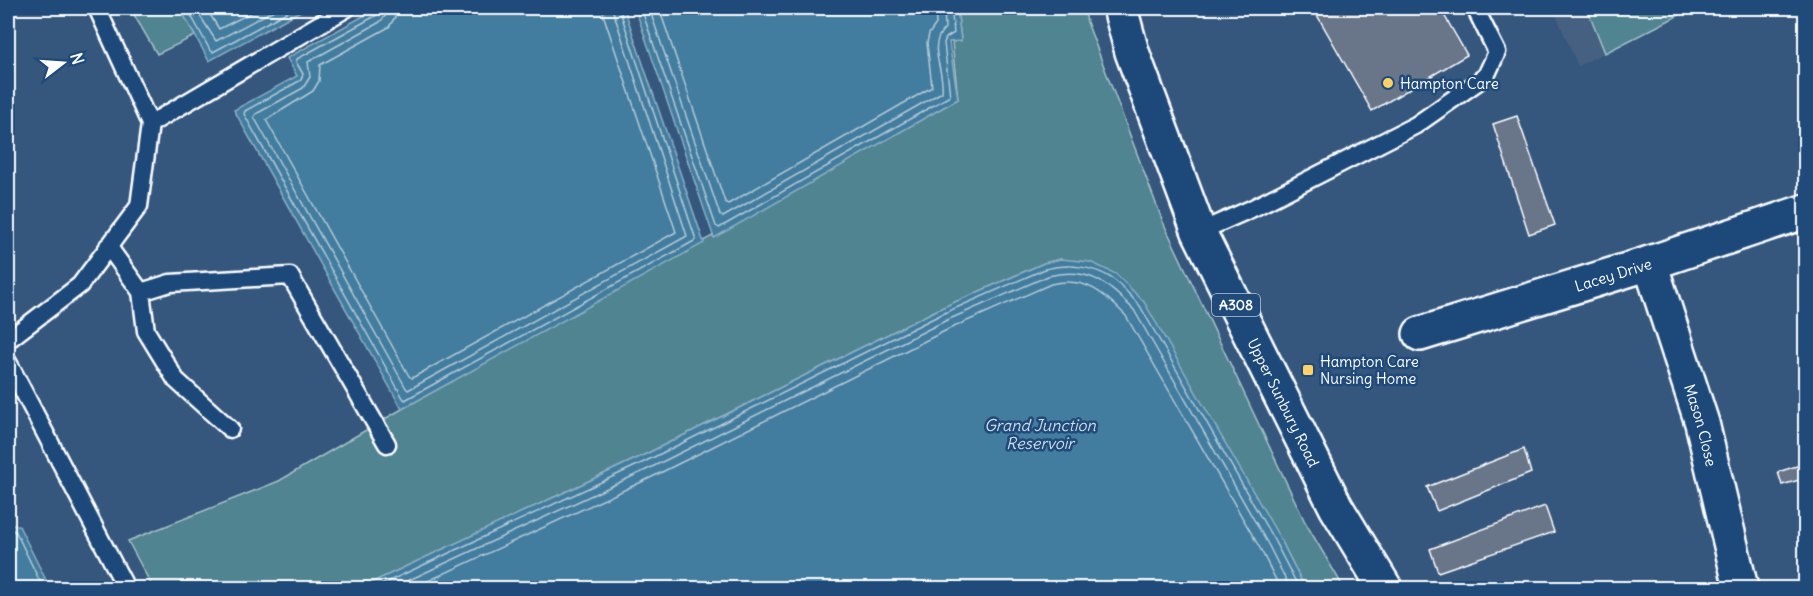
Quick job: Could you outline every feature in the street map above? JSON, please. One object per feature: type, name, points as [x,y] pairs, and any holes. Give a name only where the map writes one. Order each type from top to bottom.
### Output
[{"type":"main road","name":"Upper Sunbury Road","points":[[1120,8],[1132,52],[1199,232],[1336,507],[1385,588]]},
{"type":"main road","name":"Lacey Drive","points":[[1420,334],[1650,263],[1806,211]]},
{"type":"main road","name":"Mason Close","points":[[1650,263],[1702,423],[1741,588]]},
{"type":"lane","points":[[8,340],[80,285],[139,206],[150,124],[97,8]]},
{"type":"lane","points":[[150,124],[347,8]]},
{"type":"lane","points":[[1199,232],[1253,208],[1416,125],[1486,76],[1497,52],[1475,8]]},
{"type":"lane","points":[[108,246],[141,292],[146,331],[176,380],[230,429]]},
{"type":"lane","points":[[141,292],[170,283],[290,276],[387,444]]},
{"type":"lane","points":[[8,362],[126,588]]},
{"type":"shaded area","points":[[1553,8],[1693,8],[1578,66]]},
{"type":"green space","points":[[130,8],[180,8],[195,36],[157,54]]},
{"type":"green space","points":[[957,8],[1084,8],[1087,22],[1163,222],[1305,522],[1344,588],[1305,588],[1281,540],[1061,259],[1044,263],[939,309],[640,457],[360,588],[153,588],[128,541],[279,481],[402,409],[958,99],[952,42],[961,40]]},
{"type":"green space","points":[[1587,8],[1693,8],[1605,53]]},
{"type":"water","points":[[180,8],[306,8],[209,61]]},
{"type":"water","points":[[378,8],[624,8],[704,243],[402,409],[234,110],[297,76],[287,58]]},
{"type":"water","points":[[635,8],[957,8],[961,41],[949,42],[958,99],[714,238]]},
{"type":"water","name":"Grand Junction Reservoir","points":[[1061,259],[1090,262],[1116,274],[1144,302],[1281,540],[1305,588],[360,588],[640,457],[939,309],[1044,263]]},
{"type":"water","points":[[8,522],[19,526],[50,588],[8,588]]},
{"type":"building","name":"Hampton Care","points":[[1313,8],[1440,8],[1467,55],[1372,111]]},
{"type":"building","points":[[1517,116],[1555,225],[1529,234],[1493,124]]},
{"type":"building","points":[[1524,449],[1531,473],[1437,511],[1427,487]]},
{"type":"building","points":[[1806,463],[1806,478],[1782,485],[1778,472]]},
{"type":"building","points":[[1545,506],[1554,532],[1438,572],[1430,549]]},
{"type":"place","name":"Hampton Care","points":[[1388,83]]},
{"type":"place","name":"Hampton Care Nursing Home","points":[[1308,370]]}]
